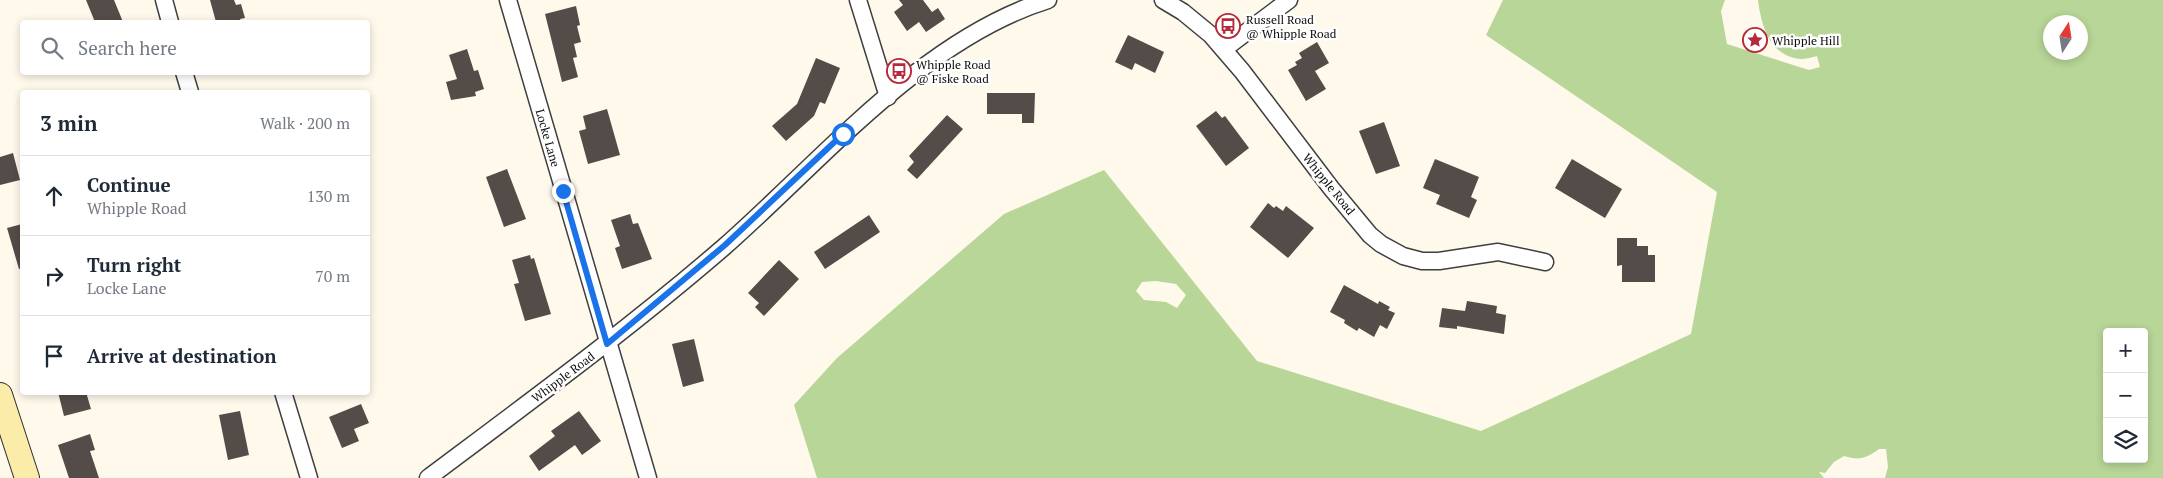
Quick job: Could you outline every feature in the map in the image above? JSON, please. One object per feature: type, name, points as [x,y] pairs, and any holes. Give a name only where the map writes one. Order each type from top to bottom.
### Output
[{"type":"main road","points":[[0,395],[27,478]]},
{"type":"street","points":[[164,0],[169,20]]},
{"type":"street","name":"Locke Lane","points":[[508,0],[607,344],[648,478]]},
{"type":"street","points":[[858,0],[888,97]]},
{"type":"street","name":"Whipple Road","points":[[428,478],[607,344],[725,245],[843,134],[934,60],[991,24],[1048,0]]},
{"type":"street","name":"Whipple Road","points":[[1163,0],[1194,20],[1224,50],[1331,188],[1370,235],[1381,244],[1403,256],[1422,261],[1439,261],[1498,252],[1545,262]]},
{"type":"street","points":[[1224,50],[1289,0]]},
{"type":"street","points":[[185,75],[189,90]]},
{"type":"street","points":[[284,395],[309,478]]},
{"type":"green space","points":[[1503,0],[1725,0],[1721,11],[1727,44],[1809,70],[1820,67],[1817,56],[1801,59],[1790,57],[1775,46],[1765,29],[1758,0],[2163,0],[2163,478],[1885,478],[1888,467],[1886,449],[1879,449],[1863,458],[1844,456],[1834,462],[1825,473],[1819,472],[1824,478],[817,478],[794,405],[837,358],[1004,214],[1104,170],[1257,361],[1481,431],[1691,334],[1717,192],[1486,35]],"holes":[[[1156,281],[1176,284],[1186,295],[1177,308],[1166,302],[1144,300],[1136,291],[1142,282]]]},
{"type":"building","points":[[86,0],[114,0],[122,20],[94,20]]},
{"type":"building","points":[[210,0],[234,0],[236,5],[241,4],[245,18],[240,20],[215,20]]},
{"type":"building","points":[[899,0],[923,0],[932,12],[938,8],[945,19],[926,32],[919,22],[907,31],[894,12],[903,5]]},
{"type":"building","points":[[576,6],[580,25],[577,26],[581,42],[574,44],[577,57],[573,58],[578,77],[562,82],[545,14]]},
{"type":"building","points":[[1128,35],[1164,52],[1155,73],[1135,63],[1132,70],[1115,62]]},
{"type":"building","points":[[1317,42],[1329,63],[1315,71],[1326,89],[1306,101],[1288,70],[1297,65],[1295,62],[1302,58],[1299,53]]},
{"type":"building","points":[[467,49],[474,71],[478,70],[484,89],[475,92],[476,96],[451,100],[446,82],[457,79],[449,55]]},
{"type":"building","points":[[816,58],[840,68],[825,104],[820,102],[814,116],[786,141],[772,126],[797,104]]},
{"type":"building","points":[[987,93],[1035,93],[1034,123],[1022,123],[1022,114],[987,114]]},
{"type":"building","points":[[607,109],[620,155],[588,164],[579,131],[586,129],[583,116]]},
{"type":"building","points":[[1216,111],[1222,118],[1225,116],[1249,148],[1226,166],[1196,126]]},
{"type":"building","points":[[947,115],[963,129],[917,179],[907,170],[914,162],[909,156]]},
{"type":"building","points":[[1384,122],[1400,166],[1376,174],[1359,131]]},
{"type":"building","points":[[13,153],[20,180],[0,185],[0,157]]},
{"type":"building","points":[[1435,159],[1479,177],[1471,197],[1477,200],[1469,218],[1436,204],[1440,195],[1423,188]]},
{"type":"building","points":[[1572,159],[1622,189],[1605,218],[1555,188]]},
{"type":"building","points":[[507,169],[526,219],[504,227],[486,177]]},
{"type":"building","points":[[1268,203],[1274,208],[1276,206],[1283,211],[1286,206],[1314,228],[1288,258],[1250,227]]},
{"type":"building","points":[[630,214],[633,224],[638,223],[652,259],[622,269],[615,248],[620,246],[611,220]]},
{"type":"building","points":[[869,215],[880,232],[825,269],[814,252]]},
{"type":"building","points":[[20,225],[20,269],[19,269],[7,228]]},
{"type":"building","points":[[1617,238],[1637,238],[1637,246],[1648,246],[1648,255],[1655,255],[1655,282],[1622,282],[1622,265],[1617,266]]},
{"type":"building","points":[[530,255],[531,259],[534,258],[551,314],[525,321],[514,284],[519,283],[512,260]]},
{"type":"building","points":[[779,260],[799,279],[764,316],[755,307],[759,303],[748,293]]},
{"type":"building","points":[[1344,285],[1378,304],[1379,301],[1390,307],[1388,310],[1395,313],[1387,329],[1380,325],[1374,337],[1359,328],[1357,331],[1344,323],[1345,320],[1330,312]]},
{"type":"building","points":[[1467,301],[1497,306],[1496,313],[1506,315],[1504,334],[1457,326],[1457,329],[1439,327],[1442,308],[1465,311]]},
{"type":"building","points":[[694,339],[704,381],[683,387],[672,344]]},
{"type":"building","points":[[59,395],[87,395],[91,409],[64,416]]},
{"type":"building","points":[[361,404],[369,423],[354,429],[359,441],[342,448],[329,417]]},
{"type":"building","points":[[240,411],[249,455],[228,460],[219,415]]},
{"type":"building","points":[[579,411],[601,441],[582,455],[575,445],[539,471],[529,456],[555,436],[551,431]]},
{"type":"building","points":[[90,434],[95,450],[90,451],[99,478],[69,478],[58,445]]},
{"type":"place","name":"Russell Road @ Whipple Road","points":[[1228,26]]},
{"type":"place","name":"Whipple Hill","points":[[1755,40]]},
{"type":"place","name":"Whipple Road @ Fiske Road","points":[[899,71]]},
{"type":"route","points":[[563,191],[607,344],[725,245],[843,134]]}]
